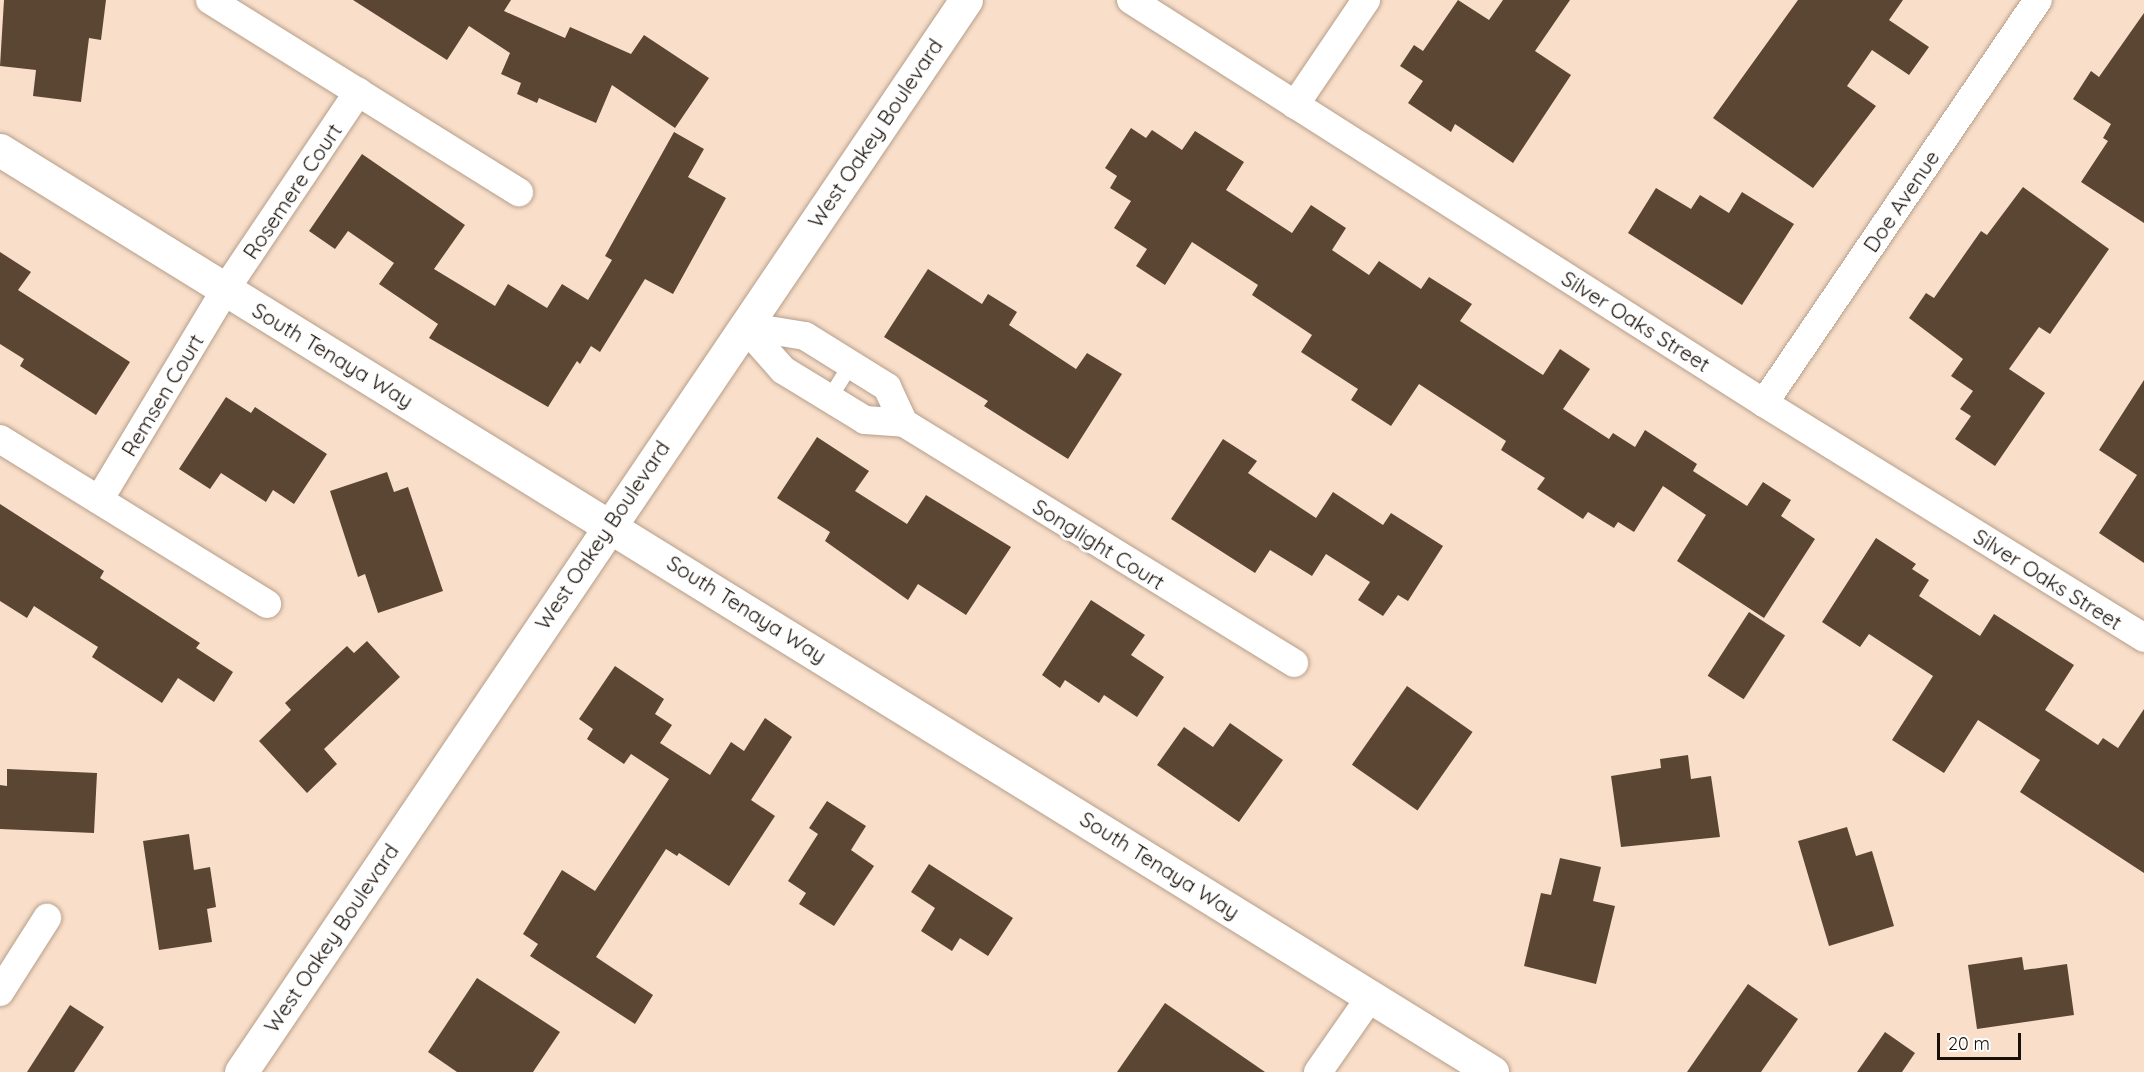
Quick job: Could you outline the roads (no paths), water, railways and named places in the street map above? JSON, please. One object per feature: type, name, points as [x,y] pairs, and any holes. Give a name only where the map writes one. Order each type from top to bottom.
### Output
[{"type":"street","points":[[210,0],[519,192]]},
{"type":"street","name":"West Oakey Boulevard","points":[[241,1072],[966,0]]},
{"type":"street","name":"Silver Oaks Street","points":[[1131,0],[1764,403],[2144,638]]},
{"type":"street","points":[[1295,105],[1366,0]]},
{"type":"street","name":"Doe Avenue","points":[[1764,403],[2038,0]]},
{"type":"street","name":"Rosemere Court","points":[[225,290],[358,92]]},
{"type":"street","name":"South Tenaya Way","points":[[0,150],[610,524],[1492,1072]]},
{"type":"street","name":"Remsen Court","points":[[99,500],[225,290]]},
{"type":"street","points":[[744,326],[805,336],[887,387],[904,423]]},
{"type":"street","name":"Songlight Court","points":[[744,326],[783,370],[828,398],[865,420],[904,423],[1294,663]]},
{"type":"street","points":[[0,439],[267,604]]},
{"type":"street","points":[[0,992],[47,918]]},
{"type":"street","points":[[1318,1072],[1371,996]]},
{"type":"lane","points":[[828,398],[850,364]]}]
